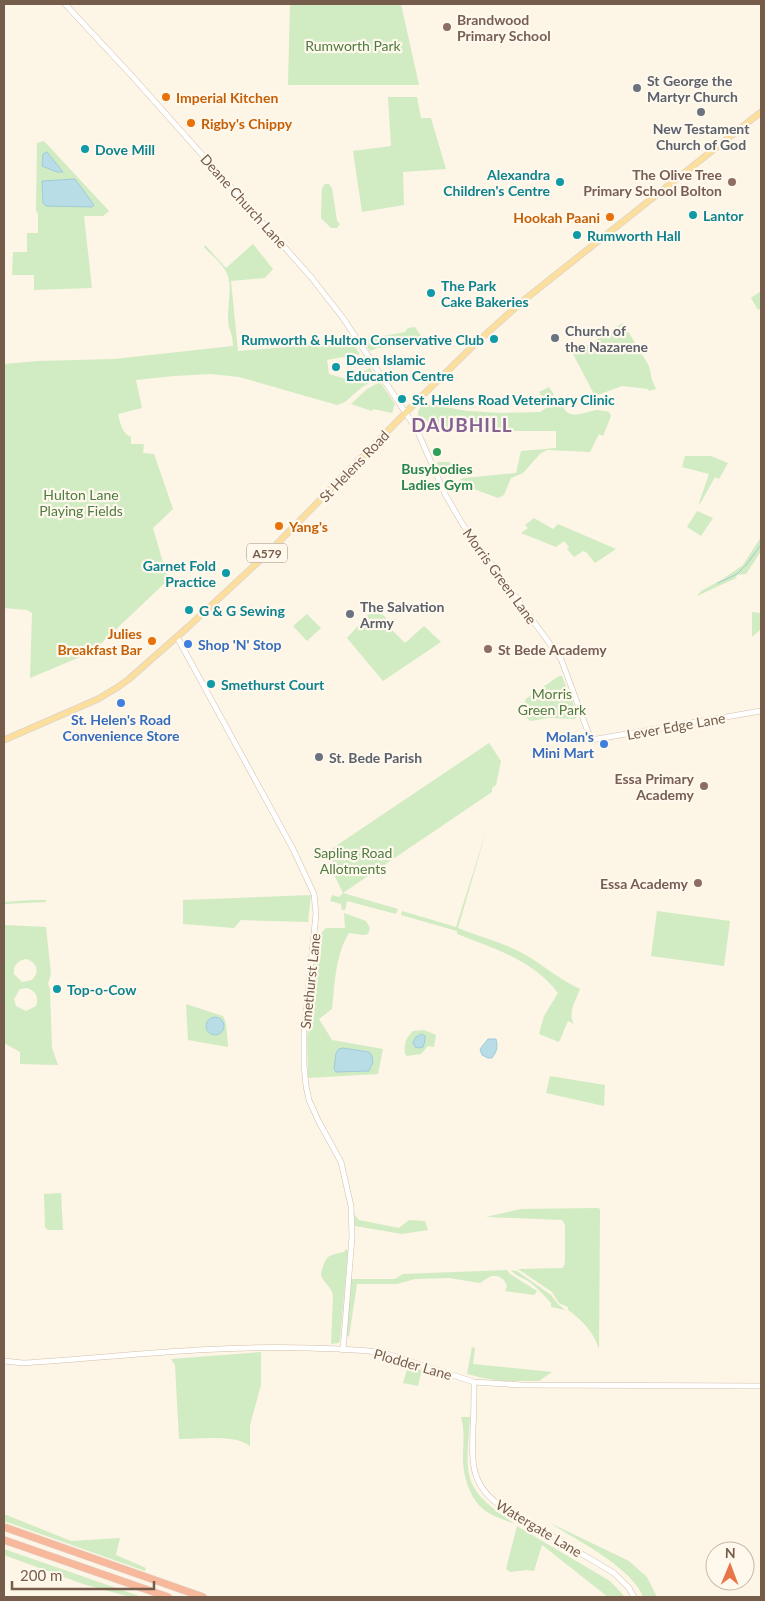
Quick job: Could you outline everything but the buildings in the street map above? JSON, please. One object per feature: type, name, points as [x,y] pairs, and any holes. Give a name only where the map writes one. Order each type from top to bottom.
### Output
[{"type":"highway","points":[[4,1527],[203,1597]]},
{"type":"highway","points":[[4,1540],[168,1597]]},
{"type":"main road","name":"St Helens Road","points":[[4,740],[114,690],[177,637],[269,552],[476,343],[524,300],[761,112]]},
{"type":"street","name":"Deane Church Lane","points":[[65,4],[132,76],[311,277],[342,318],[405,414]]},
{"type":"street","name":"Morris Green Lane","points":[[405,414],[417,430],[445,494],[463,525],[561,659],[591,740]]},
{"type":"street","name":"Smethurst Lane","points":[[177,637],[293,848],[314,894],[316,914],[304,1032],[304,1064],[309,1100],[341,1162],[351,1206],[352,1237],[343,1350]]},
{"type":"street","name":"Lever Edge Lane","points":[[591,740],[761,711]]},
{"type":"street","name":"Plodder Lane","points":[[4,1361],[23,1363],[224,1348],[265,1347],[384,1353],[474,1382],[522,1385],[761,1386]]},
{"type":"street","name":"Watergate Lane","points":[[474,1382],[471,1456],[474,1470],[482,1488],[493,1501],[614,1573],[629,1588],[634,1597]]},
{"type":"green space","name":"Rumworth Park","points":[[290,4],[401,4],[419,85],[288,85]]},
{"type":"green space","points":[[388,97],[417,97],[421,118],[431,118],[446,169],[403,172],[404,205],[362,212],[353,151],[391,146]]},
{"type":"green space","points":[[44,141],[109,211],[103,216],[84,216],[92,288],[34,290],[34,275],[12,275],[13,252],[27,252],[27,233],[38,233],[38,214],[36,211],[37,143]]},
{"type":"green space","points":[[325,184],[329,184],[332,188],[337,221],[340,224],[337,228],[331,228],[321,218],[322,188]]},
{"type":"green space","name":"Hulton Lane Playing Fields","points":[[253,244],[273,269],[265,278],[231,281],[238,351],[324,344],[323,336],[349,337],[360,354],[327,360],[329,374],[356,382],[354,377],[370,368],[377,379],[362,387],[345,402],[337,405],[239,377],[211,374],[136,380],[142,408],[118,414],[123,431],[131,437],[131,444],[144,444],[143,453],[154,454],[173,509],[153,528],[168,580],[92,652],[30,678],[32,613],[27,610],[4,608],[4,364],[114,359],[233,346],[228,320],[230,290],[228,276],[225,270],[204,247],[205,245],[226,268]]},
{"type":"green space","points":[[761,291],[761,308],[758,310],[751,298]]},
{"type":"green space","points":[[623,323],[649,366],[656,389],[649,391],[648,389],[622,386],[595,396],[573,354]]},
{"type":"green space","points":[[415,327],[425,342],[378,348],[370,351],[362,340],[405,332],[408,328]]},
{"type":"green space","points":[[380,382],[395,404],[392,413],[373,409],[372,411],[351,404],[367,389]]},
{"type":"green space","points":[[549,387],[554,395],[544,401],[539,392]]},
{"type":"green space","points":[[423,403],[467,411],[502,413],[540,412],[546,408],[563,406],[565,411],[573,414],[598,410],[609,412],[611,416],[603,436],[599,434],[590,452],[547,450],[540,454],[523,473],[511,478],[504,495],[498,498],[466,486],[460,479],[516,473],[521,451],[556,448],[556,431],[444,431],[421,428],[418,415]]},
{"type":"green space","points":[[685,456],[711,456],[728,463],[719,479],[715,477],[700,504],[709,474],[682,467]]},
{"type":"green space","points":[[438,462],[450,462],[454,473],[442,475]]},
{"type":"green space","points":[[697,511],[713,518],[701,536],[687,527]]},
{"type":"green space","points":[[534,518],[553,529],[558,524],[616,549],[595,563],[583,551],[574,557],[567,549],[569,547],[564,541],[556,547],[521,533],[528,528],[525,525]]},
{"type":"green space","points":[[761,537],[761,551],[746,574],[737,575],[736,578],[697,596],[701,591],[743,565]]},
{"type":"green space","points":[[375,607],[392,624],[389,627],[405,643],[424,626],[441,642],[383,681],[347,638]]},
{"type":"green space","points":[[752,612],[761,613],[761,629],[752,637]]},
{"type":"green space","points":[[307,614],[321,628],[307,641],[293,626]]},
{"type":"green space","name":"Morris Green Park","points":[[559,676],[562,676],[578,716],[575,719],[549,718],[530,721],[527,718],[525,700]]},
{"type":"green space","name":"Sapling Road Allotments","points":[[489,743],[501,761],[496,785],[492,788],[492,792],[343,893],[324,854]]},
{"type":"green space","points":[[488,825],[458,928],[516,950],[580,989],[571,1015],[574,1024],[568,1021],[559,1042],[539,1034],[544,1016],[558,993],[537,972],[512,956],[457,934],[457,931],[401,915],[402,911],[456,927]]},
{"type":"green space","points":[[343,893],[398,909],[396,914],[347,901],[345,910],[342,910],[341,904],[330,901],[332,895],[339,897]]},
{"type":"green space","points":[[311,895],[308,922],[241,920],[234,928],[183,924],[183,900]]},
{"type":"green space","points":[[46,900],[46,902],[4,904],[4,902]]},
{"type":"green space","points":[[657,911],[730,921],[724,966],[651,956]]},
{"type":"green space","points":[[344,913],[366,921],[370,928],[368,934],[349,933],[338,960],[332,1009],[319,1019],[332,1040],[383,1049],[378,1074],[308,1078],[307,1039],[317,937],[326,928],[345,928]]},
{"type":"green space","points":[[4,925],[46,927],[51,974],[48,984],[50,989],[52,1048],[58,1065],[20,1064],[20,1052],[4,1043]],"holes":[[[27,959],[35,965],[37,971],[32,980],[22,982],[14,974],[14,968],[19,962]],[[27,988],[35,993],[37,1000],[36,1006],[26,1011],[16,1006],[14,999],[20,989]]]},
{"type":"green space","points":[[186,1004],[223,1016],[226,1023],[228,1047],[188,1040]]},
{"type":"green space","points":[[424,1030],[436,1035],[434,1047],[428,1046],[421,1054],[407,1056],[405,1054],[405,1047],[409,1036],[413,1031]]},
{"type":"green space","points":[[550,1076],[605,1085],[604,1106],[546,1093]]},
{"type":"green space","points":[[61,1193],[63,1230],[48,1230],[45,1227],[44,1194]]},
{"type":"green space","points":[[521,1209],[600,1209],[599,1349],[591,1332],[583,1322],[568,1310],[568,1307],[559,1303],[552,1292],[518,1269],[563,1268],[565,1262],[565,1225],[562,1220],[486,1217]]},
{"type":"green space","points":[[354,1214],[359,1220],[399,1228],[409,1220],[425,1221],[428,1230],[402,1234],[355,1226]]},
{"type":"green space","points":[[346,1249],[348,1251],[340,1340],[339,1343],[331,1344],[333,1296],[322,1278],[321,1272],[328,1257],[344,1252]]},
{"type":"green space","points":[[507,1270],[510,1274],[537,1291],[534,1295],[505,1291],[507,1286],[504,1280],[498,1276],[491,1276],[480,1283],[449,1278],[415,1279],[397,1284],[357,1284],[349,1337],[346,1335],[351,1279],[395,1279],[403,1274]]},
{"type":"green space","points":[[511,1270],[517,1271],[551,1295],[565,1310],[551,1307],[551,1303],[536,1288]]},
{"type":"green space","points":[[472,1347],[475,1348],[473,1364],[552,1372],[539,1381],[502,1381],[467,1374]]},
{"type":"green space","points":[[261,1352],[261,1385],[250,1425],[250,1446],[243,1442],[226,1439],[179,1439],[175,1365],[171,1359]]},
{"type":"green space","points":[[408,1366],[422,1370],[418,1386],[403,1383]]},
{"type":"green space","points":[[461,1417],[470,1417],[468,1468],[470,1480],[484,1500],[515,1524],[498,1518],[483,1509],[474,1499],[463,1466]]},
{"type":"green space","points":[[4,1514],[71,1541],[120,1538],[116,1555],[146,1568],[145,1571],[4,1521]]},
{"type":"green space","points":[[550,1523],[629,1561],[647,1577],[657,1597],[643,1597],[637,1586],[616,1565]]},
{"type":"green space","points":[[517,1526],[610,1581],[625,1597],[608,1597],[542,1545],[534,1571],[510,1572],[506,1569]]},
{"type":"green space","points":[[4,1549],[142,1597],[130,1597],[83,1584],[4,1555]]},
{"type":"water","points":[[47,152],[63,172],[57,172],[42,166],[43,154]]},
{"type":"water","points":[[75,179],[94,205],[92,207],[46,206],[43,203],[42,181]]},
{"type":"water","points":[[211,1017],[219,1017],[224,1022],[222,1033],[211,1035],[206,1030],[206,1022]]},
{"type":"water","points":[[422,1034],[425,1036],[423,1047],[415,1047],[413,1042],[416,1037]]},
{"type":"water","points":[[488,1039],[496,1039],[497,1042],[497,1049],[492,1058],[482,1055],[480,1049]]},
{"type":"water","points":[[339,1049],[369,1052],[373,1062],[369,1071],[336,1072],[334,1069],[336,1053]]},
{"type":"waterway","points":[[718,583],[737,574],[761,545]]},
{"type":"place","name":"Brandwood Primary School","points":[[447,27]]},
{"type":"place","name":"St George the Martyr Church","points":[[637,88]]},
{"type":"place","name":"Imperial Kitchen","points":[[166,97]]},
{"type":"place","name":"New Testament Church of God","points":[[701,112]]},
{"type":"place","name":"Rigby's Chippy","points":[[191,123]]},
{"type":"place","name":"Dove Mill","points":[[85,149]]},
{"type":"place","name":"Alexandra Children's Centre","points":[[560,182]]},
{"type":"place","name":"The Olive Tree Primary School Bolton","points":[[732,182]]},
{"type":"place","name":"Lantor","points":[[693,215]]},
{"type":"place","name":"Hookah Paani","points":[[610,217]]},
{"type":"place","name":"Rumworth Hall","points":[[577,235]]},
{"type":"place","name":"The Park Cake Bakeries","points":[[431,293]]},
{"type":"place","name":"Church of the Nazarene","points":[[555,338]]},
{"type":"place","name":"Rumworth & Hulton Conservative Club","points":[[494,339]]},
{"type":"place","name":"Deen Islamic Education Centre","points":[[336,367]]},
{"type":"place","name":"St. Helens Road Veterinary Clinic","points":[[402,399]]},
{"type":"place","name":"Busybodies Ladies Gym","points":[[437,452]]},
{"type":"place","name":"Yang's","points":[[279,526]]},
{"type":"place","name":"Garnet Fold Practice","points":[[226,573]]},
{"type":"place","name":"G & G Sewing","points":[[189,610]]},
{"type":"place","name":"The Salvation Army","points":[[350,614]]},
{"type":"place","name":"Julies Breakfast Bar","points":[[152,641]]},
{"type":"place","name":"Shop 'N' Stop","points":[[188,644]]},
{"type":"place","name":"St Bede Academy","points":[[488,649]]},
{"type":"place","name":"Smethurst Court","points":[[211,684]]},
{"type":"place","name":"St. Helen's Road Convenience Store","points":[[121,703]]},
{"type":"place","name":"Molan's Mini Mart","points":[[604,744]]},
{"type":"place","name":"St. Bede Parish","points":[[319,757]]},
{"type":"place","name":"Essa Primary Academy","points":[[704,786]]},
{"type":"place","name":"Essa Academy","points":[[698,883]]},
{"type":"place","name":"Top-o-Cow","points":[[57,989]]},
{"type":"district","name":"DAUBHILL","points":[[462,424]]}]
